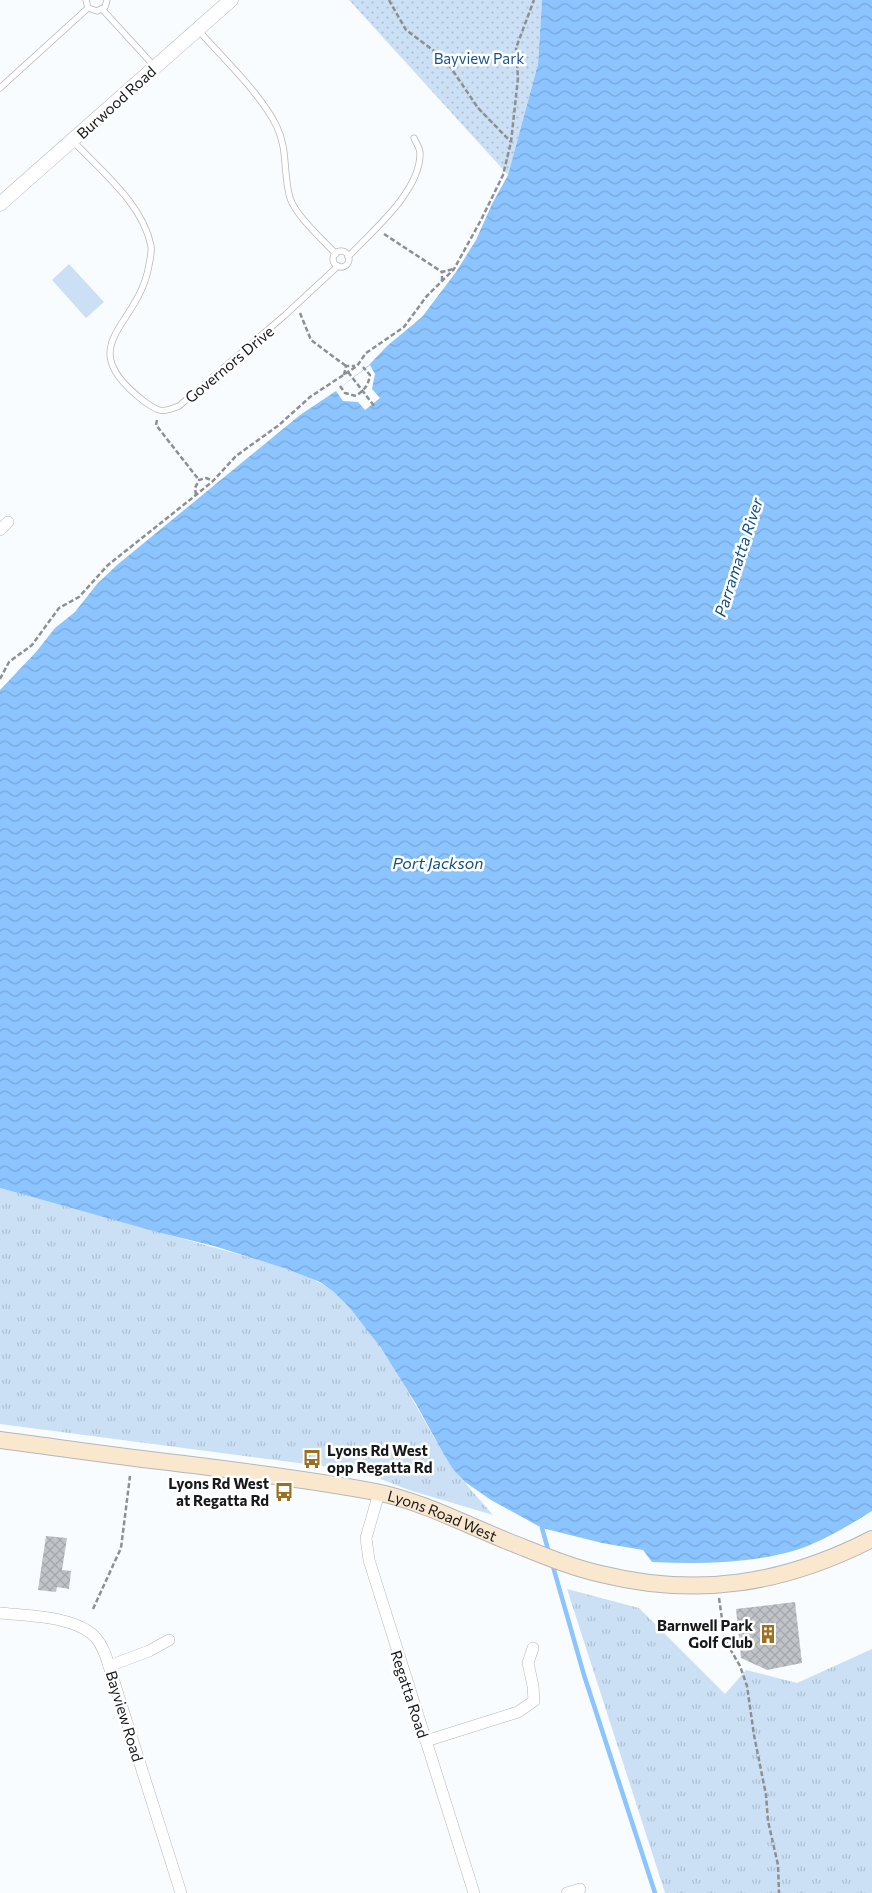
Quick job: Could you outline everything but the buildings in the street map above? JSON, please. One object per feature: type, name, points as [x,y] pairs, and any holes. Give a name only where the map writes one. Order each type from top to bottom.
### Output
[{"type":"main road","name":"Lyons Road West","points":[[0,1440],[232,1470],[379,1493],[417,1504],[533,1551],[599,1574],[673,1586],[717,1586],[790,1573],[838,1555],[872,1539]]},
{"type":"street","name":"Burwood Road","points":[[0,204],[231,0]]},
{"type":"street","name":"Regatta Road","points":[[379,1493],[366,1538],[369,1560],[474,1893]]},
{"type":"street","name":"Bayview Road","points":[[0,1613],[59,1620],[84,1628],[97,1639],[110,1666],[181,1893]]},
{"type":"street","points":[[110,1666],[149,1652],[169,1640]]},
{"type":"street","points":[[426,1742],[518,1712],[534,1701],[528,1663],[532,1648]]},
{"type":"street","points":[[567,1893],[580,1889]]},
{"type":"lane","points":[[86,0],[88,8]]},
{"type":"lane","points":[[88,8],[97,11],[102,9],[107,0]]},
{"type":"lane","points":[[0,88],[88,8]]},
{"type":"lane","points":[[102,9],[156,67]]},
{"type":"lane","points":[[198,30],[258,98],[273,118],[285,153],[290,199],[299,213],[336,254]]},
{"type":"lane","points":[[336,254],[334,261],[338,266],[343,267],[347,264],[348,256],[403,198],[416,175],[420,152],[414,138]]},
{"type":"lane","points":[[72,140],[126,197],[142,218],[151,248],[147,278],[136,302],[109,348],[110,361],[115,372],[133,392],[160,411]]},
{"type":"lane","points":[[336,254],[343,252],[348,256]]},
{"type":"lane","name":"Governors Drive","points":[[160,411],[166,411],[179,406],[205,385],[338,266]]},
{"type":"path","points":[[389,0],[406,30],[445,59],[478,108],[511,142]]},
{"type":"path","points":[[0,679],[9,662],[32,644],[59,608],[79,597],[108,565],[213,481],[236,456],[279,426],[310,397],[357,366],[366,353],[404,327],[426,297],[454,269],[503,175],[511,142],[518,78],[516,48],[534,0]]},
{"type":"path","points":[[375,228],[442,272],[454,269]]},
{"type":"path","points":[[442,272],[442,282]]},
{"type":"path","points":[[295,306],[311,340],[346,366],[357,366]]},
{"type":"path","points":[[344,375],[346,366]]},
{"type":"path","points":[[340,386],[345,393],[356,396],[368,386],[370,376],[364,367]]},
{"type":"path","points":[[348,372],[375,407]]},
{"type":"path","points":[[160,411],[156,425],[199,480]]},
{"type":"path","points":[[196,495],[195,488],[199,480],[206,478],[213,481]]},
{"type":"path","points":[[93,1610],[121,1548],[130,1476]]},
{"type":"path","points":[[717,1586],[725,1640],[740,1666],[747,1686],[754,1736],[766,1795],[768,1821],[778,1865],[779,1893]]},
{"type":"green space","name":"Bayview Park","points":[[349,0],[542,0],[538,64],[508,175]]},
{"type":"green space","points":[[69,264],[104,302],[86,318],[52,280]]},
{"type":"green space","points":[[0,1188],[273,1264],[304,1275],[324,1285],[349,1306],[375,1339],[396,1371],[448,1461],[493,1515],[409,1490],[360,1471],[0,1424]]},
{"type":"green space","name":"Barnwell Park Golf Club","points":[[567,1589],[639,1608],[725,1694],[746,1670],[797,1683],[872,1649],[872,1893],[665,1893]]},
{"type":"water","name":"Port Jackson","points":[[542,0],[872,0],[872,1511],[824,1539],[793,1551],[741,1561],[705,1563],[652,1562],[643,1550],[602,1543],[542,1528],[491,1500],[465,1482],[453,1469],[381,1348],[350,1308],[334,1292],[320,1282],[287,1269],[214,1246],[0,1188],[0,690],[36,652],[55,628],[75,612],[97,584],[117,565],[300,415],[336,391],[369,365],[387,346],[422,317],[456,272],[476,240],[492,204],[508,175],[538,64]]},
{"type":"pier","points":[[370,365],[375,374],[372,389],[380,398],[365,410],[358,402],[343,401],[336,391]]},
{"type":"waterway","points":[[542,1528],[549,1553]]},
{"type":"waterway","points":[[552,1563],[584,1675],[655,1893]]},
{"type":"place","name":"Lyons Rd West opp Regatta Rd","points":[[312,1459]]},
{"type":"place","name":"Lyons Rd West at Regatta Rd","points":[[284,1492]]},
{"type":"place","name":"Barnwell Park Golf Club","points":[[768,1634]]},
{"type":"water label","name":"Parramatta River","points":[[738,557]]}]
